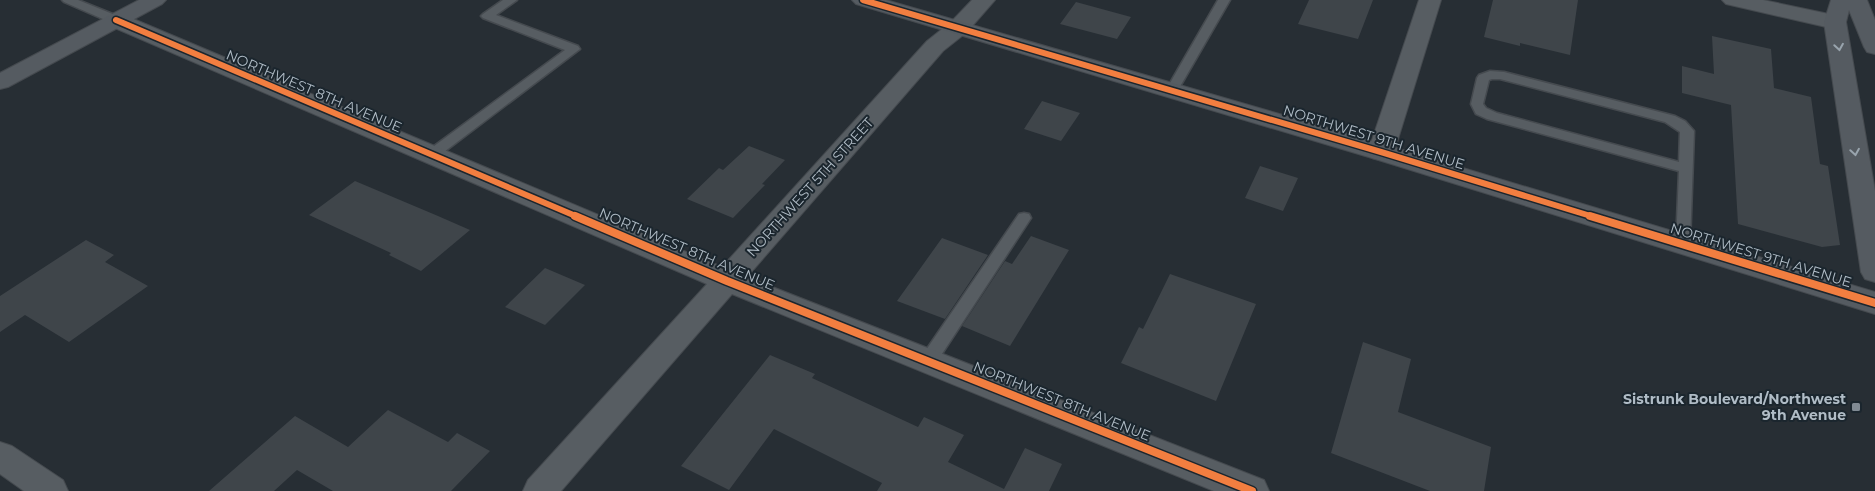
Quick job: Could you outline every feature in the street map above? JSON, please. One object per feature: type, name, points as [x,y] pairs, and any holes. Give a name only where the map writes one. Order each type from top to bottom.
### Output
[{"type":"main road","points":[[0,82],[155,0]]},
{"type":"main road","name":"NORTHWEST 9TH AVENUE","points":[[864,0],[1381,152],[1875,303]]},
{"type":"main road","points":[[1842,0],[1835,22],[1875,272]]},
{"type":"main road","points":[[1856,0],[1875,47]]},
{"type":"street","name":"NORTHWEST 5TH STREET","points":[[540,491],[935,46],[959,27],[984,0]]},
{"type":"street","points":[[1381,152],[1430,0]]},
{"type":"street","points":[[1733,0],[1835,22]]},
{"type":"street","name":"NORTHWEST 8TH AVENUE","points":[[116,20],[727,280],[1252,491]]},
{"type":"street","points":[[0,456],[51,491]]},
{"type":"lane","points":[[68,0],[116,20]]},
{"type":"lane","points":[[431,155],[574,49],[487,16],[511,0]]},
{"type":"lane","points":[[1172,90],[1224,0]]},
{"type":"lane","points":[[1683,244],[1686,168],[1687,132],[1680,124],[1670,119],[1500,75],[1490,75],[1483,78],[1477,104],[1481,111],[1492,116],[1686,168]]},
{"type":"lane","points":[[928,361],[1024,218]]},
{"type":"building","points":[[1309,0],[1373,0],[1358,39],[1298,24]]},
{"type":"building","points":[[1493,0],[1578,0],[1570,55],[1520,43],[1520,46],[1484,37]]},
{"type":"building","points":[[1076,2],[1131,17],[1117,39],[1060,24]]},
{"type":"building","points":[[1712,36],[1771,49],[1774,88],[1811,97],[1820,164],[1828,166],[1840,245],[1822,247],[1738,224],[1731,105],[1682,93],[1682,66],[1714,74]]},
{"type":"building","points":[[1042,101],[1080,113],[1061,141],[1024,129]]},
{"type":"building","points":[[749,146],[785,160],[762,184],[765,185],[733,218],[687,199],[719,168],[723,170]]},
{"type":"building","points":[[1260,166],[1298,178],[1283,211],[1245,198]]},
{"type":"building","points":[[355,181],[470,230],[421,271],[389,255],[391,253],[309,215]]},
{"type":"building","points":[[1031,236],[1069,250],[1010,346],[962,326],[1005,261],[1012,264]]},
{"type":"building","points":[[942,238],[988,255],[945,319],[897,301]]},
{"type":"building","points":[[86,240],[114,255],[105,262],[148,286],[69,342],[25,315],[0,332],[0,296]]},
{"type":"building","points":[[545,268],[585,285],[545,325],[505,307]]},
{"type":"building","points":[[1170,274],[1256,304],[1216,401],[1121,363],[1139,327],[1143,329]]},
{"type":"building","points":[[1363,342],[1411,359],[1398,412],[1491,447],[1484,491],[1430,491],[1331,453]]},
{"type":"building","points":[[770,355],[815,374],[812,378],[918,427],[924,417],[964,435],[948,462],[1004,489],[1025,448],[1062,464],[1049,491],[877,491],[882,483],[774,429],[729,490],[681,466]]},
{"type":"building","points":[[388,410],[448,442],[457,433],[490,451],[451,491],[333,491],[297,470],[274,491],[209,491],[295,416],[348,447]]},
{"type":"cycle path","points":[[863,0],[1381,152],[1875,303]]},
{"type":"cycle path","points":[[116,20],[727,281],[1252,491]]},
{"type":"place","name":"Sistrunk Boulevard/Northwest 9th Avenue","points":[[1856,407]]}]
